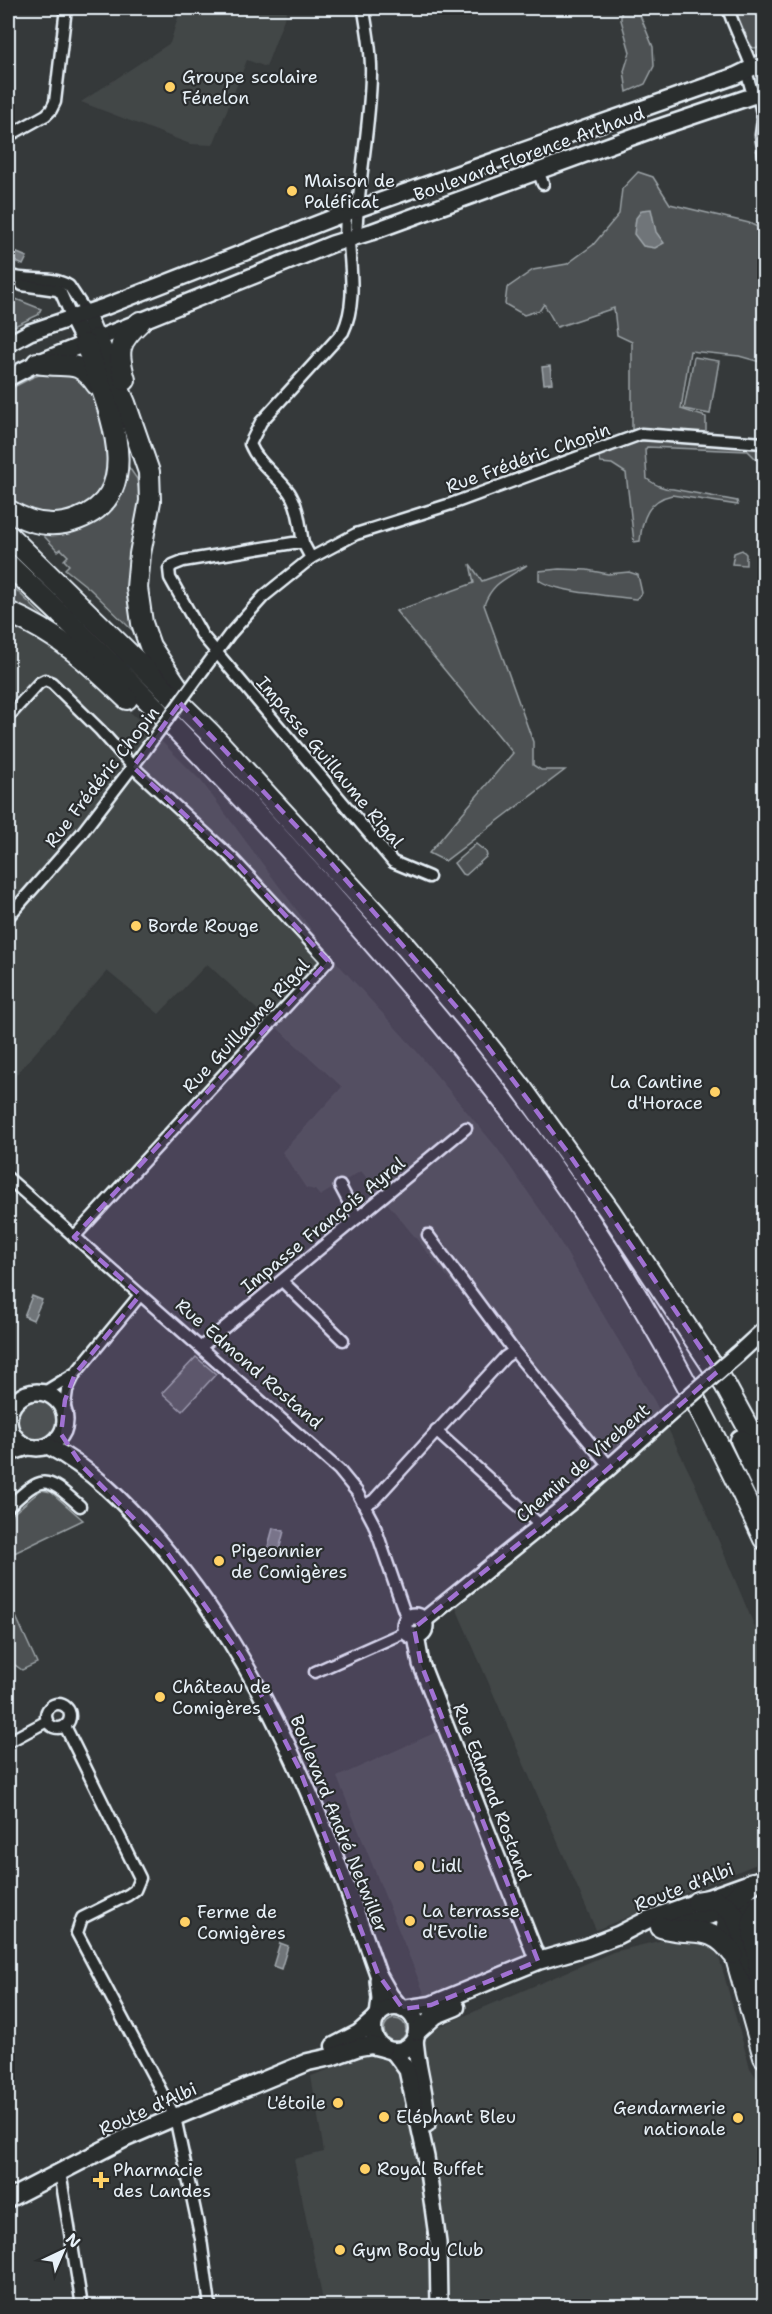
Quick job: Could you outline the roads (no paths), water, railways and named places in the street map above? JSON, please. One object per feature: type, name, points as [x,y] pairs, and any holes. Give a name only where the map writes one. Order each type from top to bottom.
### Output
[{"type":"highway","points":[[125,404],[127,387],[119,352],[125,337],[140,322]]},
{"type":"highway","points":[[8,510],[38,524],[63,524],[86,516],[105,499],[115,479],[119,460],[115,431],[102,392],[91,341]]},
{"type":"highway","points":[[91,341],[125,404],[146,462],[150,481],[150,501],[140,554],[137,588],[142,623],[150,646],[211,734]]},
{"type":"highway","points":[[37,363],[52,366],[68,364],[81,367],[91,375],[102,392]]},
{"type":"highway","points":[[8,535],[211,734],[384,922],[466,1018],[520,1086],[625,1234],[725,1385],[765,1457]]},
{"type":"highway","points":[[8,564],[148,701],[259,815],[453,1035],[549,1161],[641,1301],[699,1404],[765,1539]]},
{"type":"highway","points":[[8,612],[51,633],[77,652],[300,860]]},
{"type":"highway","points":[[625,1234],[670,1307],[716,1389],[765,1489]]},
{"type":"highway","points":[[758,1881],[735,1897],[729,1910],[727,1926],[765,2057]]},
{"type":"highway","points":[[697,1902],[713,1900],[729,1910],[739,1923],[749,1959],[758,1974],[765,1996]]},
{"type":"highway","points":[[758,1974],[758,1956],[752,1927],[759,1908],[765,1902]]},
{"type":"highway","points":[[661,1928],[706,1932],[726,1944],[735,1957]]},
{"type":"main road","name":"Route d'Albi","points":[[402,2008],[431,2005],[538,1961],[587,1947],[647,1920],[735,1887],[758,1881]]},
{"type":"main road","name":"Route d'Albi","points":[[618,1935],[661,1928],[765,1902]]},
{"type":"main road","name":"Route d'Albi","points":[[416,2035],[436,2015],[560,1963],[587,1947]]},
{"type":"main road","points":[[387,2008],[402,2008],[413,2017],[416,2035],[405,2049],[388,2049],[378,2042],[373,2031],[376,2018],[387,2008]]},
{"type":"main road","name":"Route d'Albi","points":[[8,2199],[126,2138],[308,2062],[355,2036],[376,2018]]},
{"type":"main road","name":"Route d'Albi","points":[[308,2062],[364,2046],[388,2049]]},
{"type":"street","points":[[8,136],[51,110],[55,102],[66,8]]},
{"type":"street","points":[[728,8],[732,23],[755,66],[763,119],[761,135],[765,154]]},
{"type":"street","points":[[310,558],[303,543],[298,513],[291,494],[254,452],[250,444],[261,422],[343,332],[348,320],[351,297],[352,211],[369,121],[371,71],[364,10]]},
{"type":"street","name":"Boulevard Florence Arthaud","points":[[8,344],[30,332],[107,306],[352,211],[755,66]]},
{"type":"street","name":"Boulevard Florence Arthaud","points":[[8,378],[37,363],[350,238],[486,192],[500,184],[541,177],[760,93]]},
{"type":"street","points":[[8,275],[24,279],[54,279],[64,284],[71,290],[91,341]]},
{"type":"street","points":[[8,282],[57,290],[79,314]]},
{"type":"street","name":"Rue Frédéric Chopin","points":[[8,917],[81,834],[133,767],[216,652],[264,596],[310,558],[356,534],[451,504],[641,434],[765,443]]},
{"type":"street","points":[[216,652],[202,635],[170,578],[169,569],[173,564],[183,561],[303,543]]},
{"type":"street","name":"Impasse Guillaume Rigal","points":[[216,652],[393,862],[407,870],[429,877]]},
{"type":"street","points":[[8,717],[39,683],[45,680],[52,683],[100,730],[133,767]]},
{"type":"street","name":"Rue Guillaume Rigal","points":[[74,1237],[328,961],[232,858],[133,767]]},
{"type":"street","name":"Impasse François Ayral","points":[[201,1347],[466,1128]]},
{"type":"street","name":"Rue Edmond Rostand","points":[[8,1178],[339,1470],[365,1505],[374,1524],[404,1611],[414,1627],[421,1664],[538,1961]]},
{"type":"street","points":[[340,1186],[357,1218]]},
{"type":"street","points":[[428,1235],[514,1351],[610,1467]]},
{"type":"street","points":[[282,1281],[343,1340]]},
{"type":"street","points":[[8,1456],[41,1447],[61,1434],[65,1422],[67,1390],[75,1374],[140,1295]]},
{"type":"street","name":"Chemin de Virebent","points":[[414,1627],[541,1526],[765,1330]]},
{"type":"street","points":[[365,1505],[374,1500],[436,1431],[514,1351]]},
{"type":"street","points":[[41,1447],[18,1441],[9,1425],[14,1396],[43,1393],[75,1374]]},
{"type":"street","points":[[43,1393],[56,1400],[64,1412]]},
{"type":"street","points":[[436,1431],[541,1526]]},
{"type":"street","name":"Boulevard André Netwiller","points":[[61,1434],[82,1467]]},
{"type":"street","name":"Boulevard André Netwiller","points":[[41,1447],[82,1467],[116,1496],[166,1551],[212,1611],[250,1671],[299,1768],[378,1974],[390,1995],[402,2008]]},
{"type":"street","points":[[8,1507],[31,1485],[48,1482],[57,1486],[80,1506]]},
{"type":"street","points":[[315,1672],[414,1627]]},
{"type":"street","points":[[56,1705],[63,1706],[70,1714],[65,1726],[55,1728],[47,1721],[46,1714],[49,1708],[56,1705]]},
{"type":"street","points":[[8,1742],[47,1721]]},
{"type":"street","points":[[65,1726],[140,1878],[135,1890],[128,1895],[82,1918],[77,1933],[175,2117],[201,2239],[210,2307]]},
{"type":"street","name":"Boulevard André Netwiller","points":[[376,2018],[380,1999],[378,1974]]},
{"type":"street","points":[[416,2035],[417,2058],[427,2120],[426,2157]]},
{"type":"street","points":[[388,2049],[405,2065],[409,2075],[426,2157],[438,2242],[439,2307]]},
{"type":"street","points":[[60,2172],[82,2307]]},
{"type":"place","name":"Groupe scolaire Fénelon","points":[[170,87]]},
{"type":"place","name":"Maison de Paléficat","points":[[292,191]]},
{"type":"place","name":"Borde Rouge","points":[[136,926]]},
{"type":"place","name":"La Cantine d'Horace","points":[[715,1092]]},
{"type":"place","name":"Pigeonnier de Comigères","points":[[219,1561]]},
{"type":"place","name":"Château de Comigères","points":[[160,1697]]},
{"type":"place","name":"Lidl","points":[[419,1866]]},
{"type":"place","name":"La terrasse d'Evolie","points":[[410,1921]]},
{"type":"place","name":"Ferme de Comigères","points":[[185,1922]]},
{"type":"place","name":"L'étoile","points":[[338,2103]]},
{"type":"place","name":"Eléphant Bleu","points":[[384,2117]]},
{"type":"place","name":"Gendarmerie nationale","points":[[738,2118]]},
{"type":"place","name":"Royal Buffet","points":[[365,2169]]},
{"type":"place","name":"Pharmacie des Landes","points":[[101,2180]]},
{"type":"place","name":"Gym Body Club","points":[[340,2250]]}]
